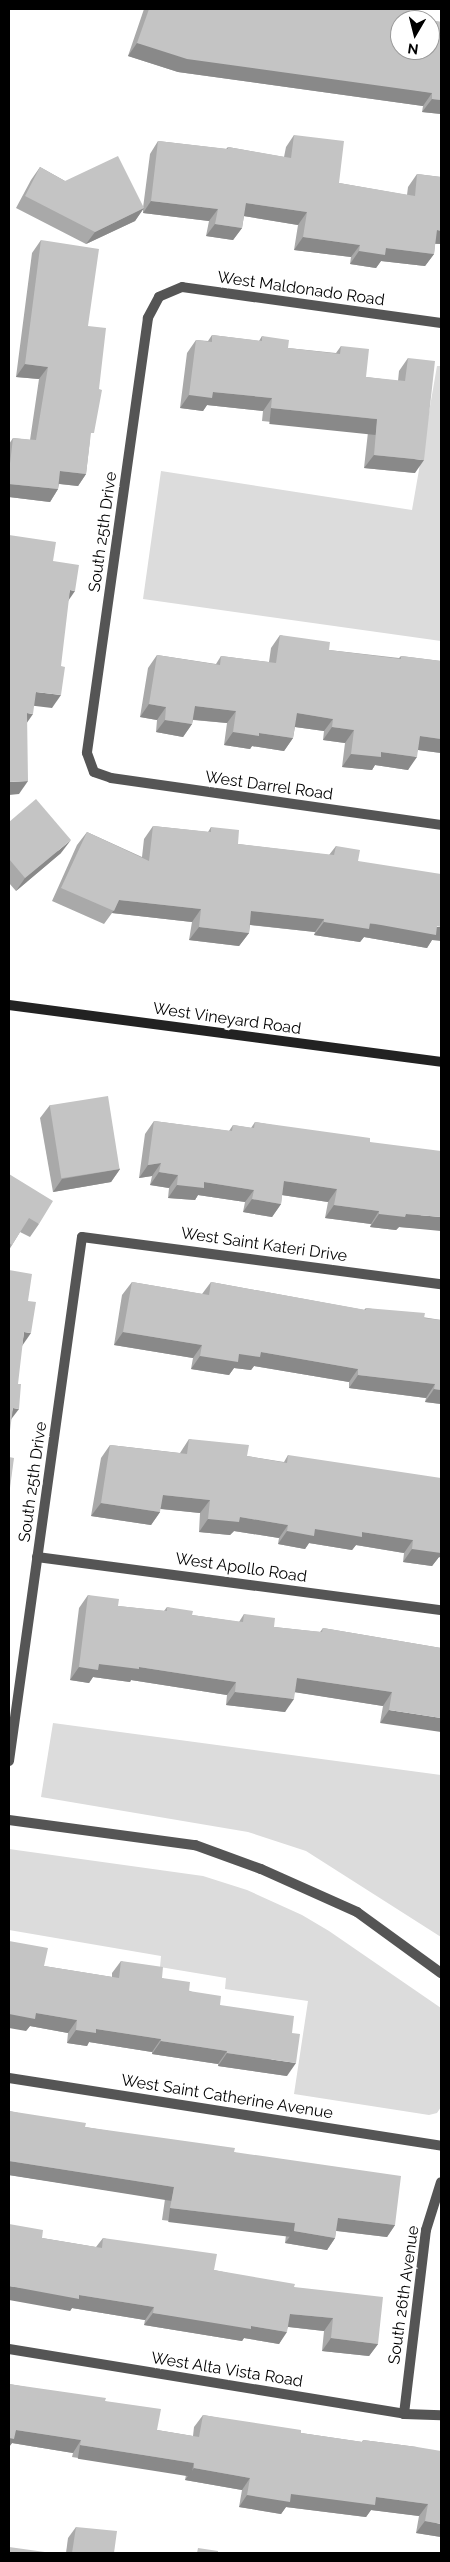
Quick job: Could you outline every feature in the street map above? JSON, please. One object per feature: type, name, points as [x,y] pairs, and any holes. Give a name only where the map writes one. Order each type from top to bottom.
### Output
[{"type":"street","name":"West Maldonado Road","points":[[158,297],[182,287],[441,323]]},
{"type":"street","name":"South 25th Drive","points":[[94,772],[87,753],[148,318],[158,297]]},
{"type":"street","name":"West Darrel Road","points":[[94,772],[111,778],[441,825]]},
{"type":"street","name":"West Vineyard Road","points":[[9,1005],[441,1062]]},
{"type":"street","name":"South 25th Drive","points":[[9,1762],[82,1236]]},
{"type":"street","name":"West Saint Kateri Drive","points":[[82,1236],[441,1284]]},
{"type":"street","name":"West Apollo Road","points":[[37,1556],[441,1610]]},
{"type":"street","points":[[9,1820],[195,1845],[261,1869],[357,1912],[441,1973]]},
{"type":"street","name":"West Saint Catherine Avenue","points":[[9,2078],[441,2146]]},
{"type":"street","name":"South 26th Avenue","points":[[404,2414],[426,2230],[441,2182]]},
{"type":"street","name":"West Alta Vista Road","points":[[9,2349],[404,2414],[441,2415]]},
{"type":"shaded area","points":[[437,366],[441,366],[441,641],[143,599],[161,471],[412,510]]},
{"type":"shaded area","points":[[53,1723],[441,1775],[441,1937],[306,1851],[248,1832],[41,1797]]},
{"type":"shaded area","points":[[9,1849],[203,1876],[247,1890],[302,1915],[329,1931],[441,2008],[441,2107],[437,2113],[429,2115],[294,2094],[308,2001],[225,1989],[226,1978],[160,1967],[161,1956],[9,1930]]},
{"type":"building","points":[[149,9],[410,10],[390,10],[390,60],[440,60],[441,22],[441,100],[432,99],[432,93],[187,59],[137,43]]},
{"type":"building","points":[[294,135],[344,141],[339,183],[415,196],[417,174],[441,177],[441,231],[437,230],[434,254],[386,248],[385,255],[359,251],[360,245],[303,237],[307,212],[246,203],[242,228],[215,224],[218,209],[151,201],[158,141],[228,149],[228,147],[291,158]]},
{"type":"building","points":[[118,156],[144,208],[95,232],[25,196],[40,167],[65,181]]},
{"type":"building","points":[[41,240],[99,249],[88,326],[106,328],[99,389],[102,390],[94,433],[91,433],[86,474],[60,471],[58,489],[9,484],[13,438],[36,440],[48,367],[25,364]]},
{"type":"building","points":[[212,335],[262,341],[262,336],[289,340],[288,348],[340,354],[341,346],[369,349],[366,377],[405,381],[408,358],[435,361],[424,460],[374,455],[377,419],[271,408],[272,398],[213,392],[212,398],[189,395],[196,340],[212,342]]},
{"type":"building","points":[[9,535],[56,542],[53,561],[79,565],[75,591],[70,590],[61,666],[65,667],[61,695],[36,692],[33,714],[27,713],[28,781],[9,782]]},
{"type":"building","points":[[280,635],[330,642],[329,650],[401,659],[401,656],[441,661],[441,739],[420,736],[417,757],[381,752],[381,757],[351,754],[354,730],[332,727],[333,719],[297,713],[293,738],[259,733],[259,736],[233,732],[236,711],[195,706],[192,724],[165,720],[166,707],[149,704],[157,655],[220,665],[221,656],[276,663]]},
{"type":"building","points":[[36,799],[71,840],[25,878],[9,859],[9,822]]},
{"type":"building","points":[[153,826],[211,832],[211,827],[239,830],[238,844],[334,855],[336,846],[360,850],[358,861],[441,874],[441,927],[437,926],[436,935],[370,923],[369,929],[324,922],[324,919],[251,911],[249,933],[199,927],[201,909],[119,900],[114,911],[61,888],[87,832],[149,861]]},
{"type":"building","points":[[108,1096],[120,1169],[61,1178],[50,1105]]},
{"type":"building","points":[[154,1121],[232,1131],[233,1125],[254,1128],[255,1122],[370,1138],[370,1142],[441,1151],[441,1217],[406,1214],[405,1217],[379,1214],[379,1211],[334,1205],[337,1189],[284,1181],[281,1204],[252,1199],[254,1190],[204,1182],[204,1188],[177,1185],[178,1175],[159,1172],[161,1163],[148,1165]]},
{"type":"building","points":[[9,1174],[53,1201],[39,1224],[29,1218],[12,1245],[9,1243]]},
{"type":"building","points":[[9,1270],[32,1274],[28,1301],[36,1302],[31,1333],[24,1332],[18,1384],[21,1384],[19,1409],[13,1408],[9,1438]]},
{"type":"building","points":[[132,1282],[209,1295],[211,1282],[366,1310],[366,1308],[425,1313],[424,1318],[441,1320],[441,1390],[434,1389],[435,1384],[358,1375],[358,1369],[261,1352],[260,1357],[239,1354],[238,1362],[200,1356],[202,1345],[123,1332]]},
{"type":"building","points":[[189,1439],[249,1445],[247,1456],[287,1463],[288,1455],[441,1478],[441,1553],[412,1549],[413,1540],[362,1532],[362,1537],[315,1529],[314,1536],[287,1531],[288,1525],[240,1517],[239,1522],[208,1519],[210,1500],[163,1495],[160,1512],[101,1503],[110,1445],[187,1454]]},
{"type":"building","points":[[9,1457],[14,1458],[10,1488],[9,1488]]},
{"type":"building","points":[[88,1595],[119,1599],[118,1606],[167,1611],[167,1607],[193,1611],[192,1615],[243,1622],[244,1614],[275,1618],[274,1627],[322,1632],[323,1628],[441,1648],[441,1718],[389,1710],[392,1692],[297,1678],[294,1699],[235,1692],[236,1682],[139,1667],[139,1669],[99,1664],[98,1670],[79,1667]]},
{"type":"building","points":[[9,1941],[48,1948],[44,1966],[119,1978],[121,1961],[163,1967],[162,1978],[190,1982],[189,1991],[221,1996],[220,2005],[294,2016],[292,2033],[300,2034],[296,2063],[227,2053],[227,2051],[96,2029],[96,2033],[76,2030],[77,2020],[36,2013],[35,2019],[9,2014]]},
{"type":"building","points":[[9,2111],[86,2123],[85,2127],[235,2148],[234,2152],[401,2176],[395,2225],[338,2218],[335,2238],[294,2231],[295,2223],[170,2208],[174,2187],[9,2161]]},
{"type":"building","points":[[9,2224],[43,2230],[42,2238],[102,2248],[103,2238],[217,2254],[214,2270],[295,2284],[294,2287],[383,2297],[378,2344],[331,2338],[333,2318],[290,2314],[287,2332],[251,2326],[251,2329],[153,2313],[154,2307],[79,2295],[79,2299],[9,2286]]},
{"type":"building","points":[[9,2384],[106,2398],[105,2401],[161,2409],[157,2430],[199,2437],[203,2415],[301,2430],[301,2433],[441,2451],[441,2524],[425,2521],[428,2504],[376,2497],[375,2505],[291,2494],[290,2502],[247,2495],[250,2478],[194,2468],[194,2463],[80,2445],[81,2440],[16,2430],[14,2439],[9,2438]]},
{"type":"building","points":[[76,2527],[117,2531],[114,2553],[72,2553]]},
{"type":"building","points":[[9,2547],[52,2553],[9,2553]]},
{"type":"building","points":[[198,2548],[218,2551],[218,2553],[197,2553]]}]
